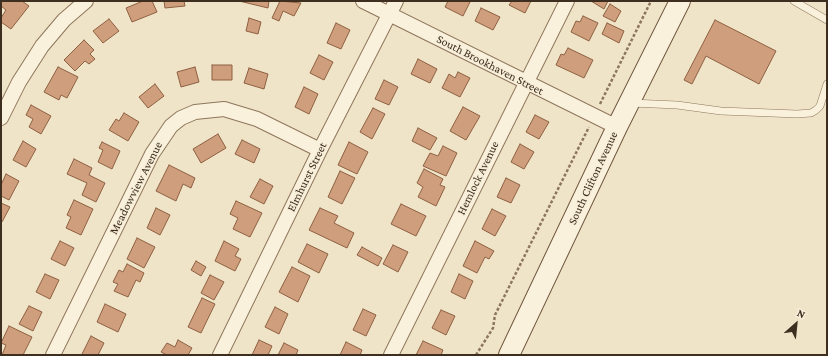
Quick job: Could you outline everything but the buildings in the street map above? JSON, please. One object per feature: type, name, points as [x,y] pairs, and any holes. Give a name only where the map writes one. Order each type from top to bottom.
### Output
[{"type":"street","points":[[1,118],[25,70],[42,46],[64,20],[86,1]]},
{"type":"street","name":"South Brookhaven Street","points":[[363,1],[617,127]]},
{"type":"street","name":"Elmhurst Street","points":[[220,355],[320,150],[396,1]]},
{"type":"street","name":"Hemlock Avenue","points":[[391,355],[566,1]]},
{"type":"street","name":"South Clifton Avenue","points":[[509,355],[617,127],[680,1]]},
{"type":"street","name":"Meadowview Avenue","points":[[53,355],[152,154],[171,126],[181,118],[195,112],[224,109],[257,119],[320,150]]},
{"type":"lane","points":[[794,1],[827,20]]},
{"type":"lane","points":[[629,103],[677,105],[721,111],[797,114],[810,113],[820,106],[827,84]]},
{"type":"path","points":[[476,355],[493,328],[495,315],[651,1]]}]
